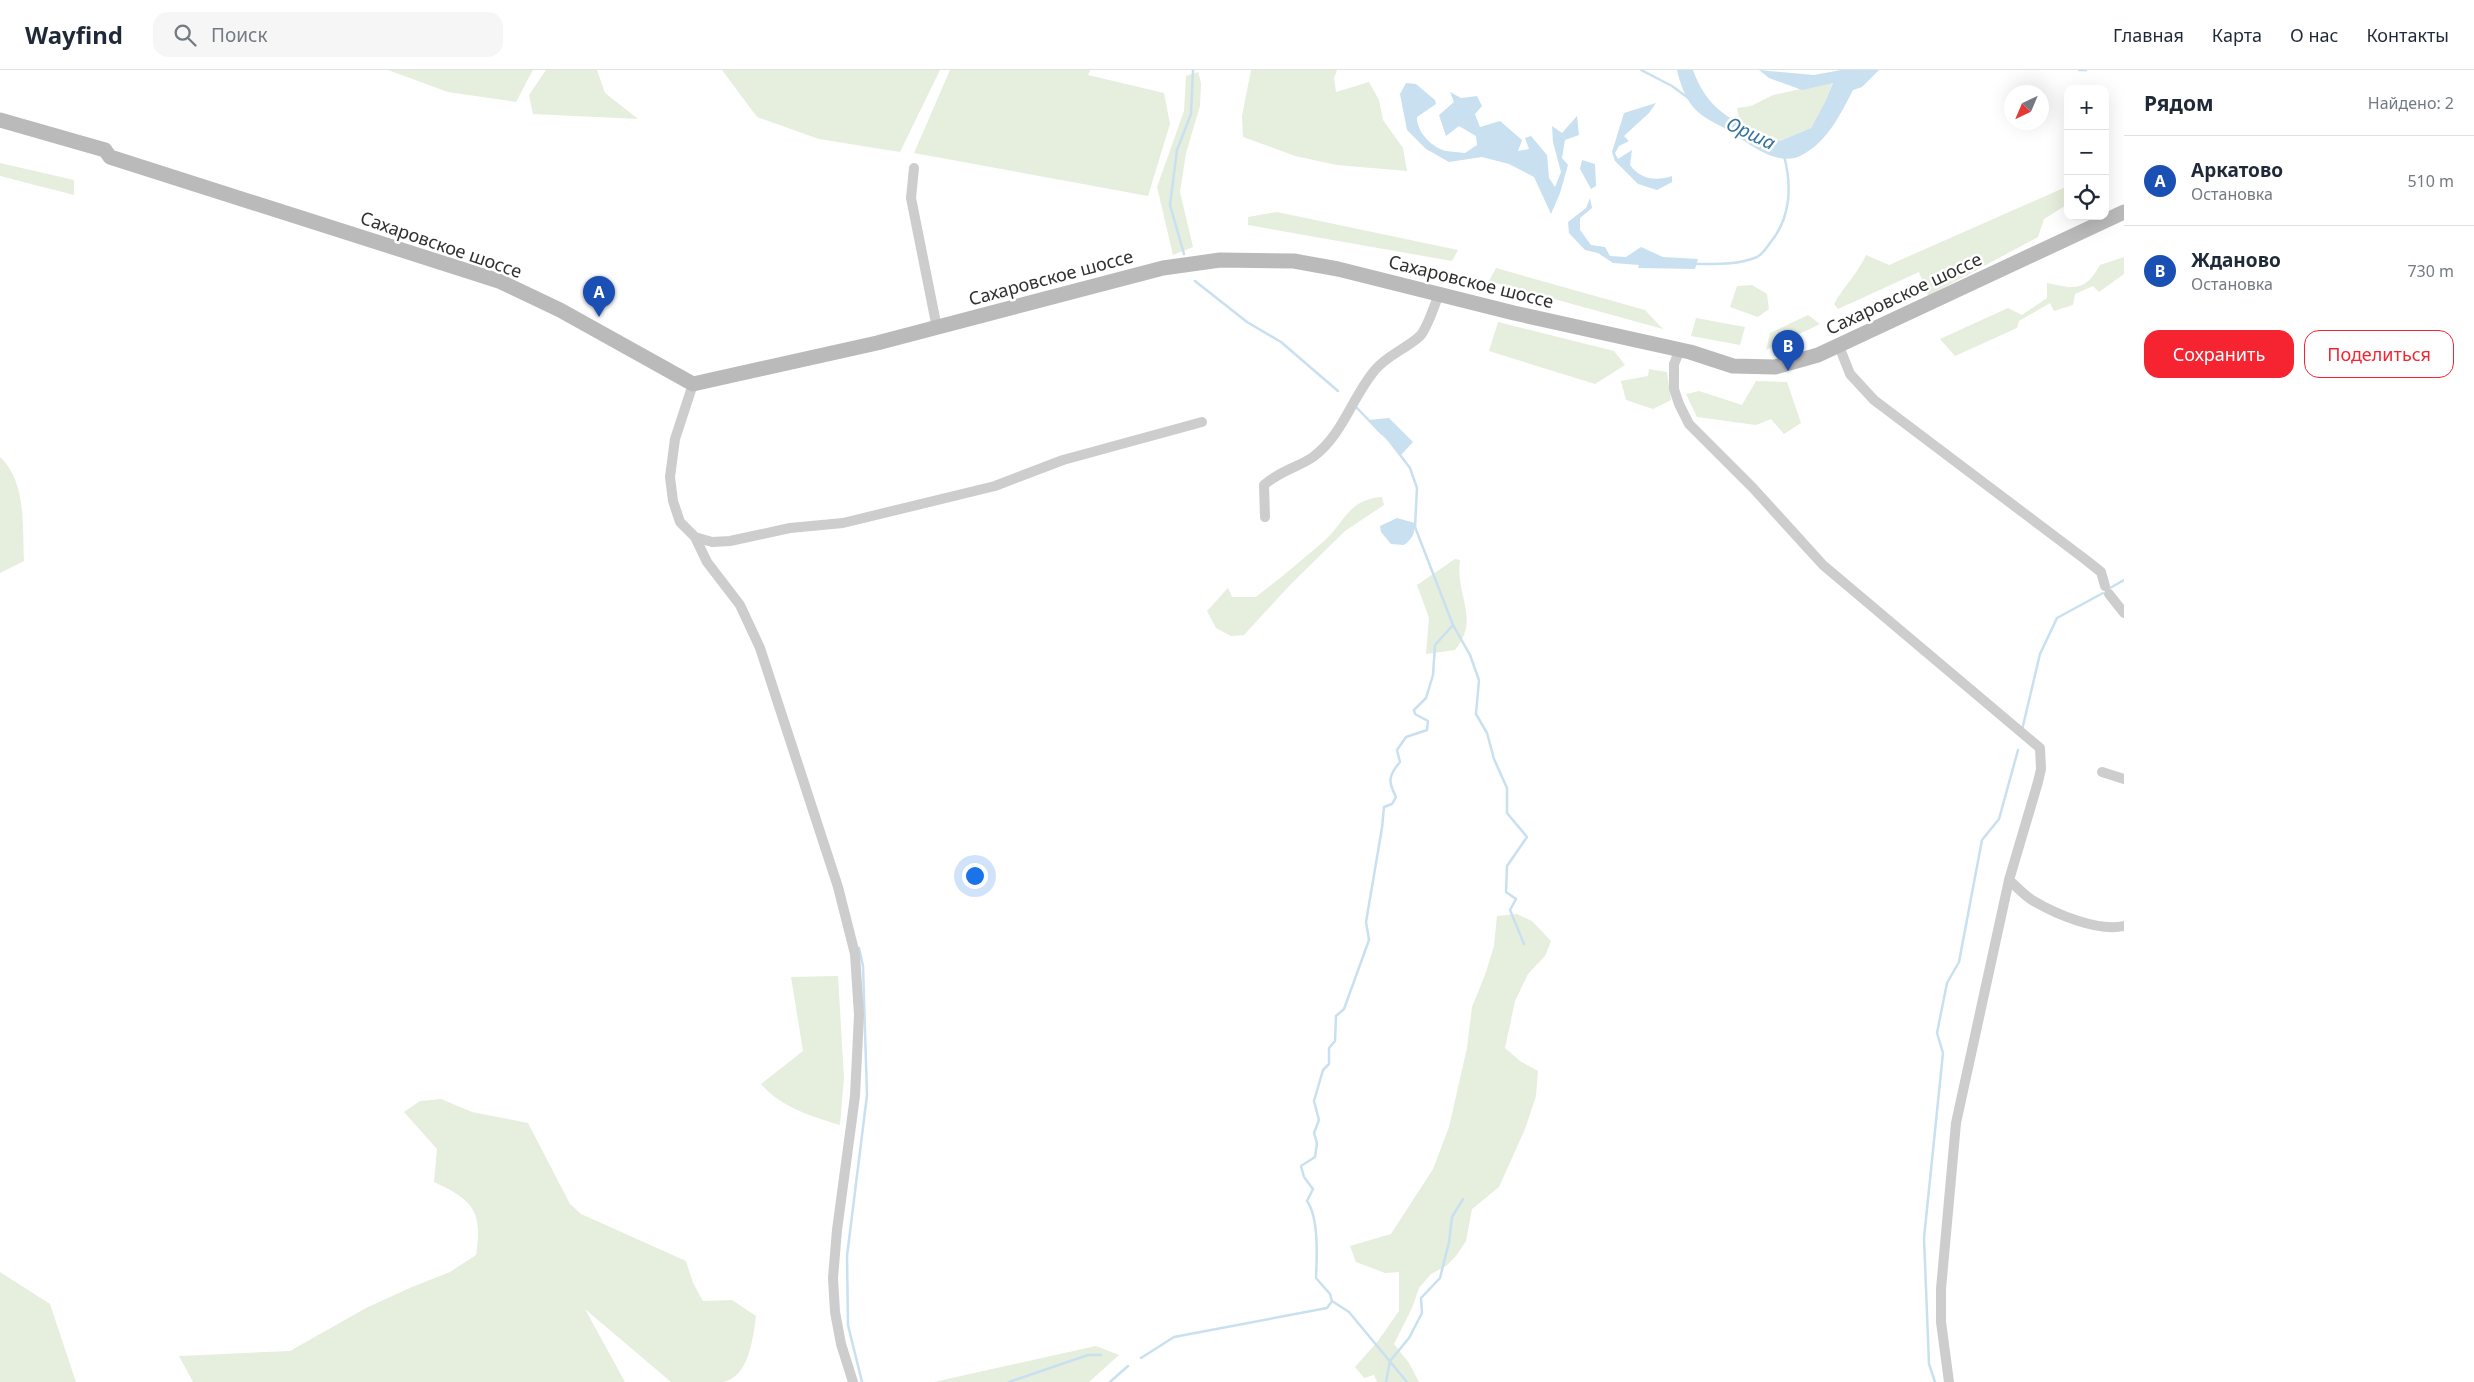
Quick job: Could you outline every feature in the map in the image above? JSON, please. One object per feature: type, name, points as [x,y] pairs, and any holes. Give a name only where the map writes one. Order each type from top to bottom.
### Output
[{"type":"main road","name":"Сахаровское шоссе","points":[[0,120],[105,150],[110,157],[498,281],[560,310],[693,384],[798,362],[937,328],[1151,271],[1220,260],[1265,259],[1309,263],[1680,350],[1733,366],[1763,368],[1798,362],[1839,346],[2124,212]]},
{"type":"street","points":[[914,168],[911,198],[937,328]]},
{"type":"street","points":[[1265,517],[1264,485],[1277,474],[1313,457],[1337,432],[1353,402],[1375,369],[1396,351],[1421,335],[1439,294]]},
{"type":"street","points":[[1839,346],[1850,374],[1874,400],[2086,560],[2100,572],[2107,590],[2124,614]]},
{"type":"street","points":[[1680,350],[1674,364],[1674,389],[1689,424],[1747,481],[1823,565],[2040,748],[2038,782],[2009,880],[1956,1123],[1941,1289],[1941,1322],[1949,1382]]},
{"type":"street","points":[[693,384],[675,439],[670,477],[680,522],[695,537],[707,562],[744,613],[760,648],[838,887],[856,954],[859,1015],[855,1096],[837,1230],[833,1278],[835,1312],[841,1344],[853,1382]]},
{"type":"street","points":[[695,537],[712,542],[730,541],[790,528],[843,523],[995,486],[1063,460],[1202,422]]},
{"type":"street","points":[[2102,772],[2124,779]]},
{"type":"street","points":[[2009,880],[2030,899],[2053,911],[2103,927],[2123,924]]},
{"type":"green space","points":[[388,70],[533,70],[516,102],[448,92]]},
{"type":"green space","points":[[546,70],[597,70],[605,93],[638,119],[533,114],[529,95]]},
{"type":"green space","points":[[722,70],[940,70],[900,152],[819,139],[757,117]]},
{"type":"green space","points":[[950,70],[1090,70],[1088,75],[1164,93],[1170,124],[1148,196],[914,153]]},
{"type":"green space","points":[[1251,70],[1337,70],[1334,78],[1336,92],[1369,82],[1379,100],[1383,120],[1403,148],[1407,171],[1337,165],[1295,156],[1243,137],[1242,116]]},
{"type":"green space","points":[[1198,72],[1201,83],[1200,106],[1186,153],[1180,192],[1193,247],[1173,255],[1157,187],[1184,111],[1186,76]]},
{"type":"green space","points":[[1833,82],[1811,128],[1780,141],[1740,124],[1737,108],[1751,106],[1773,95]]},
{"type":"green space","points":[[0,163],[74,180],[74,195],[0,176]]},
{"type":"green space","points":[[2064,188],[2064,206],[2044,219],[2038,237],[1928,296],[1919,272],[1838,309],[1834,304],[1866,255],[1889,265]]},
{"type":"green space","points":[[1277,212],[1458,250],[1452,261],[1248,225],[1248,217]]},
{"type":"green space","points":[[2124,257],[2124,274],[2099,292],[2093,286],[2075,294],[2073,305],[2054,311],[2050,303],[2019,321],[2017,328],[1955,356],[1940,339],[2008,308],[2022,315],[2047,298],[2047,283],[2065,287],[2084,284],[2095,274],[2100,265]]},
{"type":"green space","points":[[1496,268],[1645,310],[1663,329],[1489,281]]},
{"type":"green space","points":[[1752,285],[1767,294],[1769,309],[1758,317],[1730,307],[1737,286]]},
{"type":"green space","points":[[1808,315],[1820,324],[1766,350],[1770,333]]},
{"type":"green space","points":[[1696,318],[1745,327],[1740,345],[1691,336]]},
{"type":"green space","points":[[1498,322],[1614,351],[1625,365],[1595,384],[1489,351]]},
{"type":"green space","points":[[1649,369],[1667,372],[1671,400],[1653,409],[1626,400],[1621,381],[1648,376]]},
{"type":"green space","points":[[1756,381],[1787,382],[1801,423],[1784,434],[1771,419],[1756,425],[1697,417],[1686,394],[1699,391],[1742,405]]},
{"type":"green space","points":[[0,457],[9,467],[19,492],[23,520],[24,561],[0,573]]},
{"type":"green space","points":[[1382,497],[1384,505],[1345,531],[1290,585],[1244,635],[1231,636],[1216,628],[1207,611],[1228,588],[1232,597],[1256,597],[1323,542],[1354,507],[1362,502]]},
{"type":"green space","points":[[1455,559],[1460,560],[1459,573],[1467,617],[1466,628],[1455,650],[1426,654],[1429,618],[1417,585]]},
{"type":"green space","points":[[1517,914],[1532,921],[1551,941],[1545,956],[1528,974],[1515,1001],[1505,1048],[1520,1061],[1538,1071],[1536,1096],[1525,1129],[1499,1187],[1472,1209],[1466,1241],[1456,1256],[1446,1266],[1431,1274],[1419,1288],[1412,1308],[1394,1344],[1409,1363],[1419,1382],[1377,1382],[1374,1375],[1364,1378],[1355,1367],[1378,1341],[1399,1311],[1399,1272],[1385,1273],[1356,1262],[1350,1246],[1391,1234],[1433,1169],[1449,1127],[1467,1048],[1472,1007],[1494,946],[1497,916]]},
{"type":"green space","points":[[838,976],[844,1078],[840,1125],[787,1105],[761,1084],[803,1051],[791,977]]},
{"type":"green space","points":[[441,1099],[472,1112],[528,1123],[570,1204],[581,1214],[686,1261],[693,1283],[703,1301],[732,1300],[756,1316],[751,1345],[739,1373],[732,1379],[723,1382],[671,1382],[585,1309],[625,1382],[193,1382],[179,1356],[290,1351],[366,1308],[450,1272],[476,1255],[478,1228],[472,1209],[458,1195],[434,1182],[437,1149],[404,1112],[420,1101]]},
{"type":"green space","points":[[0,1272],[50,1304],[76,1382],[0,1382]]},
{"type":"green space","points":[[1096,1346],[1119,1355],[1089,1382],[934,1382]]},
{"type":"water","name":"Орша","points":[[1677,70],[1693,70],[1707,98],[1727,116],[1751,129],[1780,141],[1811,128],[1833,83],[1802,90],[1769,78],[1759,70],[1814,75],[1841,70],[1879,70],[1862,87],[1853,90],[1832,127],[1819,142],[1802,155],[1782,159],[1762,152],[1698,112],[1685,95]]},
{"type":"water","points":[[1406,83],[1416,84],[1435,100],[1436,104],[1417,117],[1419,128],[1430,143],[1446,151],[1465,153],[1477,145],[1476,136],[1459,126],[1446,136],[1439,115],[1454,102],[1450,92],[1461,98],[1477,96],[1482,106],[1475,114],[1480,127],[1500,121],[1522,140],[1518,151],[1529,149],[1525,138],[1531,136],[1547,155],[1549,178],[1555,187],[1561,172],[1553,142],[1552,126],[1562,133],[1577,116],[1579,135],[1565,140],[1562,158],[1568,165],[1560,193],[1551,214],[1534,177],[1509,164],[1482,157],[1449,162],[1426,149],[1407,130],[1400,94]]},
{"type":"water","points":[[1656,103],[1649,113],[1624,136],[1629,141],[1619,146],[1615,153],[1618,159],[1632,150],[1630,165],[1639,174],[1655,179],[1672,176],[1672,182],[1657,190],[1638,184],[1615,161],[1612,152],[1624,113]]},
{"type":"water","points":[[1582,160],[1595,164],[1596,186],[1591,189],[1580,169]]},
{"type":"water","points":[[1590,198],[1592,208],[1580,218],[1580,230],[1591,245],[1605,247],[1610,256],[1626,257],[1641,247],[1663,257],[1698,259],[1695,269],[1638,268],[1639,265],[1613,263],[1598,253],[1585,250],[1569,233],[1568,222],[1586,208]]},
{"type":"water","points":[[1389,418],[1413,442],[1401,455],[1368,420]]},
{"type":"water","points":[[1397,518],[1415,523],[1412,536],[1404,545],[1391,544],[1381,532],[1380,526]]},
{"type":"waterway","points":[[1184,254],[1170,205],[1177,150],[1191,114],[1193,70]]},
{"type":"waterway","points":[[1641,70],[1672,86],[1691,100]]},
{"type":"waterway","points":[[2079,70],[2086,70]]},
{"type":"waterway","points":[[1697,264],[1742,261],[1757,257],[1765,250],[1777,233],[1786,212],[1789,190],[1784,156]]},
{"type":"waterway","points":[[1195,281],[1247,322],[1281,342],[1338,391]]},
{"type":"waterway","points":[[1357,408],[1382,434]]},
{"type":"waterway","points":[[1391,443],[1410,468],[1417,488],[1415,527],[1453,625],[1435,645],[1433,675],[1426,698],[1414,710],[1415,714],[1428,721],[1427,730],[1406,737],[1397,750],[1400,762],[1390,779],[1396,797],[1392,804],[1384,807],[1366,922],[1369,940],[1344,1009],[1336,1016],[1335,1041],[1329,1048],[1329,1064],[1323,1070],[1314,1101],[1319,1120],[1314,1133],[1317,1143],[1315,1157],[1301,1166],[1304,1177],[1313,1189],[1307,1201],[1314,1217],[1317,1249],[1316,1278],[1330,1294],[1332,1301],[1349,1312],[1407,1382]]},
{"type":"waterway","points":[[2110,588],[2124,580]]},
{"type":"waterway","points":[[2022,730],[2040,654],[2057,618],[2103,593]]},
{"type":"waterway","points":[[1453,625],[1470,655],[1479,680],[1476,714],[1487,733],[1494,759],[1507,788],[1507,813],[1527,837],[1507,866],[1506,892],[1516,899],[1510,910],[1524,944]]},
{"type":"waterway","points":[[1935,1382],[1929,1364],[1924,1238],[1943,1053],[1937,1033],[1947,983],[1959,962],[1982,840],[1999,819],[2018,750]]},
{"type":"waterway","points":[[859,948],[863,966],[867,1095],[847,1256],[848,1325],[862,1382]]},
{"type":"waterway","points":[[1386,1382],[1390,1361],[1409,1338],[1422,1313],[1421,1298],[1440,1278],[1449,1242],[1452,1217],[1463,1199]]},
{"type":"waterway","points":[[1141,1358],[1174,1337],[1327,1308],[1332,1301]]},
{"type":"waterway","points":[[1009,1382],[1088,1355],[1101,1355]]},
{"type":"waterway","points":[[1110,1382],[1128,1366]]},
{"type":"place","name":"Аркатово","points":[[599,317]]},
{"type":"place","name":"Жданово","points":[[1788,371]]}]
